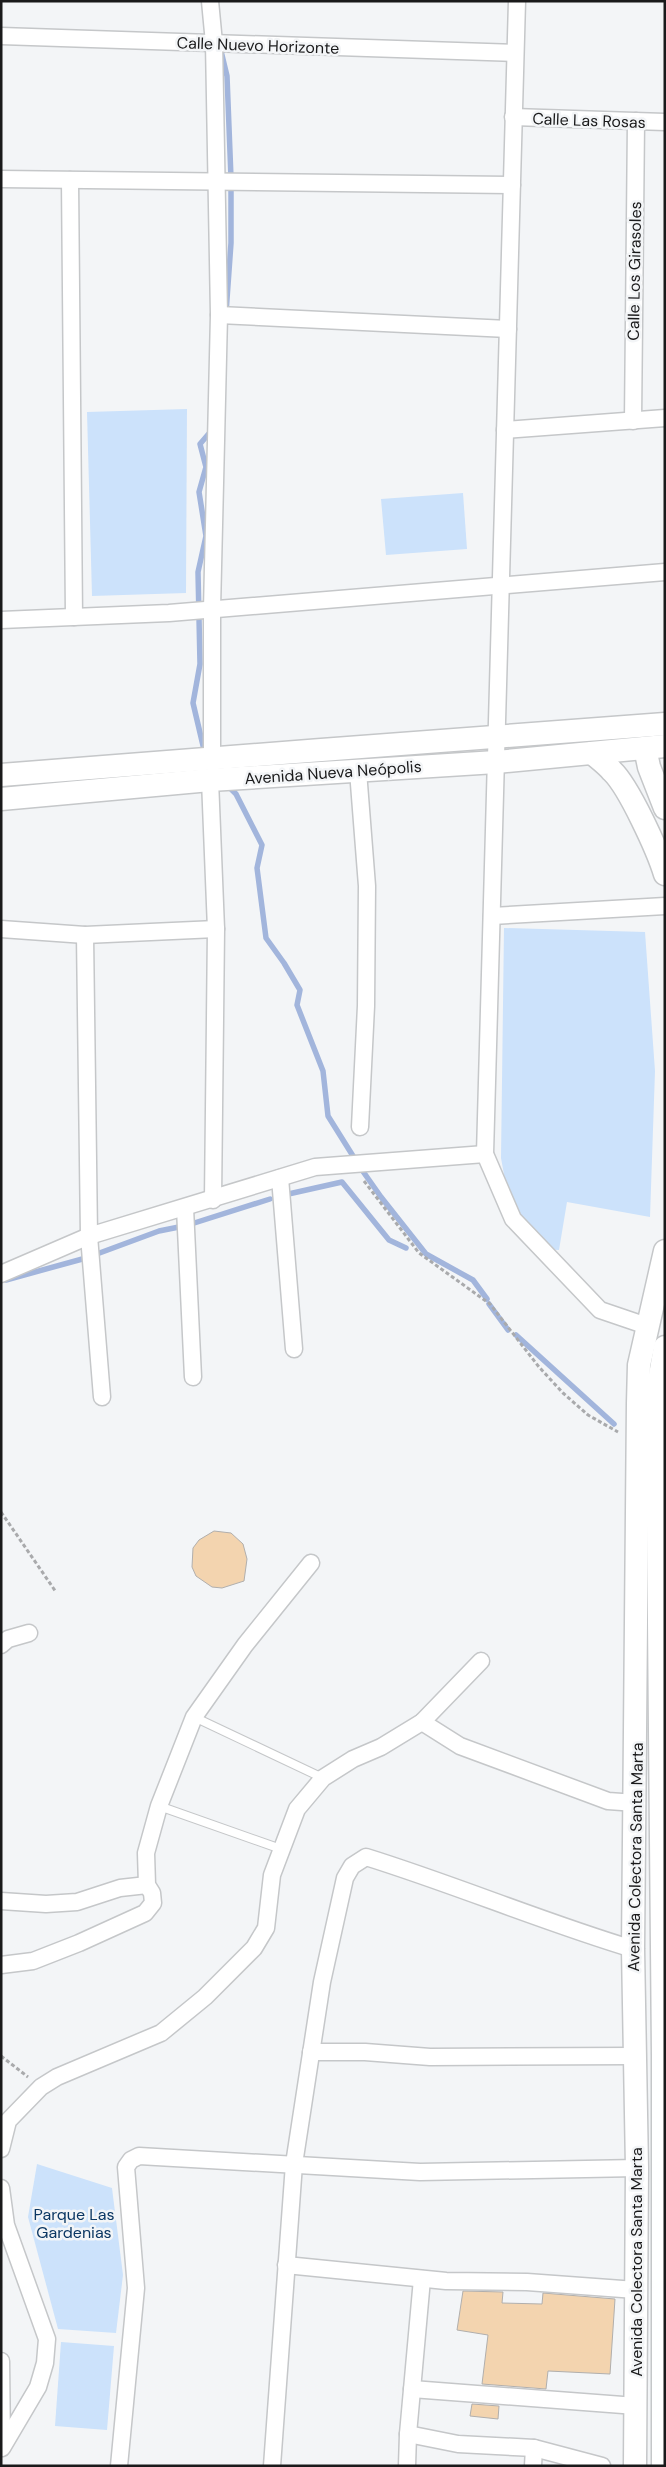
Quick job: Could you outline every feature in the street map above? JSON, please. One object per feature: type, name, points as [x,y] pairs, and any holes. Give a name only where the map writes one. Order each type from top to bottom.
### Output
[{"type":"street","points":[[210,1],[214,43],[219,315],[212,609],[212,756]]},
{"type":"street","points":[[516,1],[485,1154],[513,1219],[600,1310],[647,1326]]},
{"type":"street","name":"Calle Nuevo Horizonte","points":[[1,36],[515,53]]},
{"type":"street","name":"Calle Las Rosas","points":[[513,117],[665,122]]},
{"type":"street","name":"Calle Los Girasoles","points":[[633,421],[636,121]]},
{"type":"street","points":[[1,179],[512,185]]},
{"type":"street","points":[[70,180],[74,617]]},
{"type":"street","points":[[219,315],[508,329]]},
{"type":"street","points":[[505,430],[665,418]]},
{"type":"street","points":[[1,620],[212,609],[665,572]]},
{"type":"street","name":"Avenida Nueva Neópolis","points":[[1,775],[212,756],[496,738],[665,724]]},
{"type":"street","points":[[655,747],[649,767],[665,808]]},
{"type":"street","name":"Avenida Nueva Neópolis","points":[[1,799],[210,780],[496,762],[655,747]]},
{"type":"street","points":[[592,753],[614,772],[628,794],[660,857],[665,874]]},
{"type":"street","points":[[358,771],[367,886],[366,1006],[360,1128]]},
{"type":"street","points":[[210,780],[216,929],[213,1200]]},
{"type":"street","points":[[492,916],[665,906]]},
{"type":"street","points":[[1,929],[85,935],[216,929]]},
{"type":"street","points":[[85,935],[90,1236],[102,1397]]},
{"type":"street","points":[[1,1274],[90,1236],[213,1200],[314,1167],[485,1154]]},
{"type":"street","points":[[280,1178],[294,1349]]},
{"type":"street","points":[[185,1208],[193,1378]]},
{"type":"street","name":"Avenida Colectora Santa Marta","points":[[635,2466],[637,2168],[632,1949],[636,1803],[637,1444],[639,1366],[665,1252]]},
{"type":"street","name":"Avenida Colectora Santa Marta","points":[[663,2466],[663,2055],[658,1387],[665,1347]]},
{"type":"street","points":[[1,1965],[33,1962],[145,1913],[153,1903],[152,1893],[147,1885],[146,1853],[159,1806],[194,1717],[245,1645],[310,1563]]},
{"type":"street","points":[[1,1645],[8,1639],[29,1633]]},
{"type":"street","points":[[1,2149],[8,2121],[41,2087],[57,2077],[161,2033],[206,1997],[254,1948],[266,1928],[272,1875],[297,1809],[324,1778],[353,1759],[381,1747],[422,1722],[481,1661]]},
{"type":"street","points":[[422,1722],[460,1746],[608,1801],[636,1803]]},
{"type":"street","points":[[272,2466],[294,2164],[322,1982],[345,1878],[352,1866],[366,1857],[436,1878],[598,1939],[632,1949]]},
{"type":"street","points":[[1,1901],[46,1904],[77,1902],[120,1888],[147,1885]]},
{"type":"street","points":[[311,2052],[365,2052],[430,2057],[635,2056]]},
{"type":"street","points":[[118,2466],[136,2288],[126,2167],[131,2160],[139,2156],[420,2172],[637,2168]]},
{"type":"street","points":[[1,2188],[6,2225],[47,2339],[45,2363],[38,2388],[2,2448]]},
{"type":"street","points":[[286,2265],[422,2279],[527,2282],[636,2290]]},
{"type":"street","points":[[407,2466],[408,2434],[422,2279]]},
{"type":"street","points":[[1,2361],[1,2452]]},
{"type":"street","points":[[412,2389],[636,2406]]},
{"type":"street","points":[[408,2434],[458,2444],[534,2448],[602,2466]]},
{"type":"street","points":[[533,2466],[534,2448]]},
{"type":"lane","points":[[194,1717],[324,1778]]},
{"type":"lane","points":[[159,1806],[281,1849]]},
{"type":"path","points":[[351,1164],[419,1253],[490,1304],[539,1368],[588,1415],[637,1444]]},
{"type":"path","points":[[1,1512],[56,1592]]},
{"type":"path","points":[[1,2056],[41,2087]]},
{"type":"green space","points":[[187,409],[186,593],[92,596],[87,412]]},
{"type":"green space","points":[[463,493],[467,549],[386,555],[381,499]]},
{"type":"green space","points":[[504,928],[645,932],[655,1071],[650,1217],[567,1202],[559,1250],[538,1249],[510,1207],[501,1158]]},
{"type":"green space","name":"Parque Las Gardenias","points":[[37,2164],[112,2188],[123,2275],[116,2333],[58,2329],[28,2217]]},
{"type":"green space","points":[[61,2342],[114,2346],[107,2430],[55,2426]]},
{"type":"building","points":[[214,1531],[231,1533],[243,1544],[247,1559],[244,1581],[222,1588],[212,1587],[196,1576],[192,1567],[193,1548],[199,1540]]},
{"type":"building","points":[[463,2291],[503,2292],[502,2303],[542,2304],[543,2293],[615,2299],[610,2374],[548,2371],[546,2389],[482,2384],[488,2335],[457,2330]]},
{"type":"building","points":[[472,2404],[499,2406],[498,2419],[470,2416]]},
{"type":"waterway","points":[[221,51],[227,76],[231,178],[231,243],[226,313]]},
{"type":"waterway","points":[[205,754],[193,703],[200,664],[198,572],[206,536],[199,492],[206,467],[200,444],[212,430]]},
{"type":"waterway","points":[[227,785],[236,794],[262,845],[257,868],[266,938],[300,990],[297,1005],[323,1071],[328,1116],[353,1156]]},
{"type":"waterway","points":[[362,1170],[426,1254],[473,1280],[487,1299]]},
{"type":"waterway","points":[[284,1195],[342,1182],[389,1240],[406,1248]]},
{"type":"waterway","points":[[188,1225],[270,1199]]},
{"type":"waterway","points":[[6,1280],[86,1258],[159,1231],[179,1227]]},
{"type":"waterway","points":[[489,1304],[508,1330]]},
{"type":"waterway","points":[[516,1335],[614,1424]]}]
